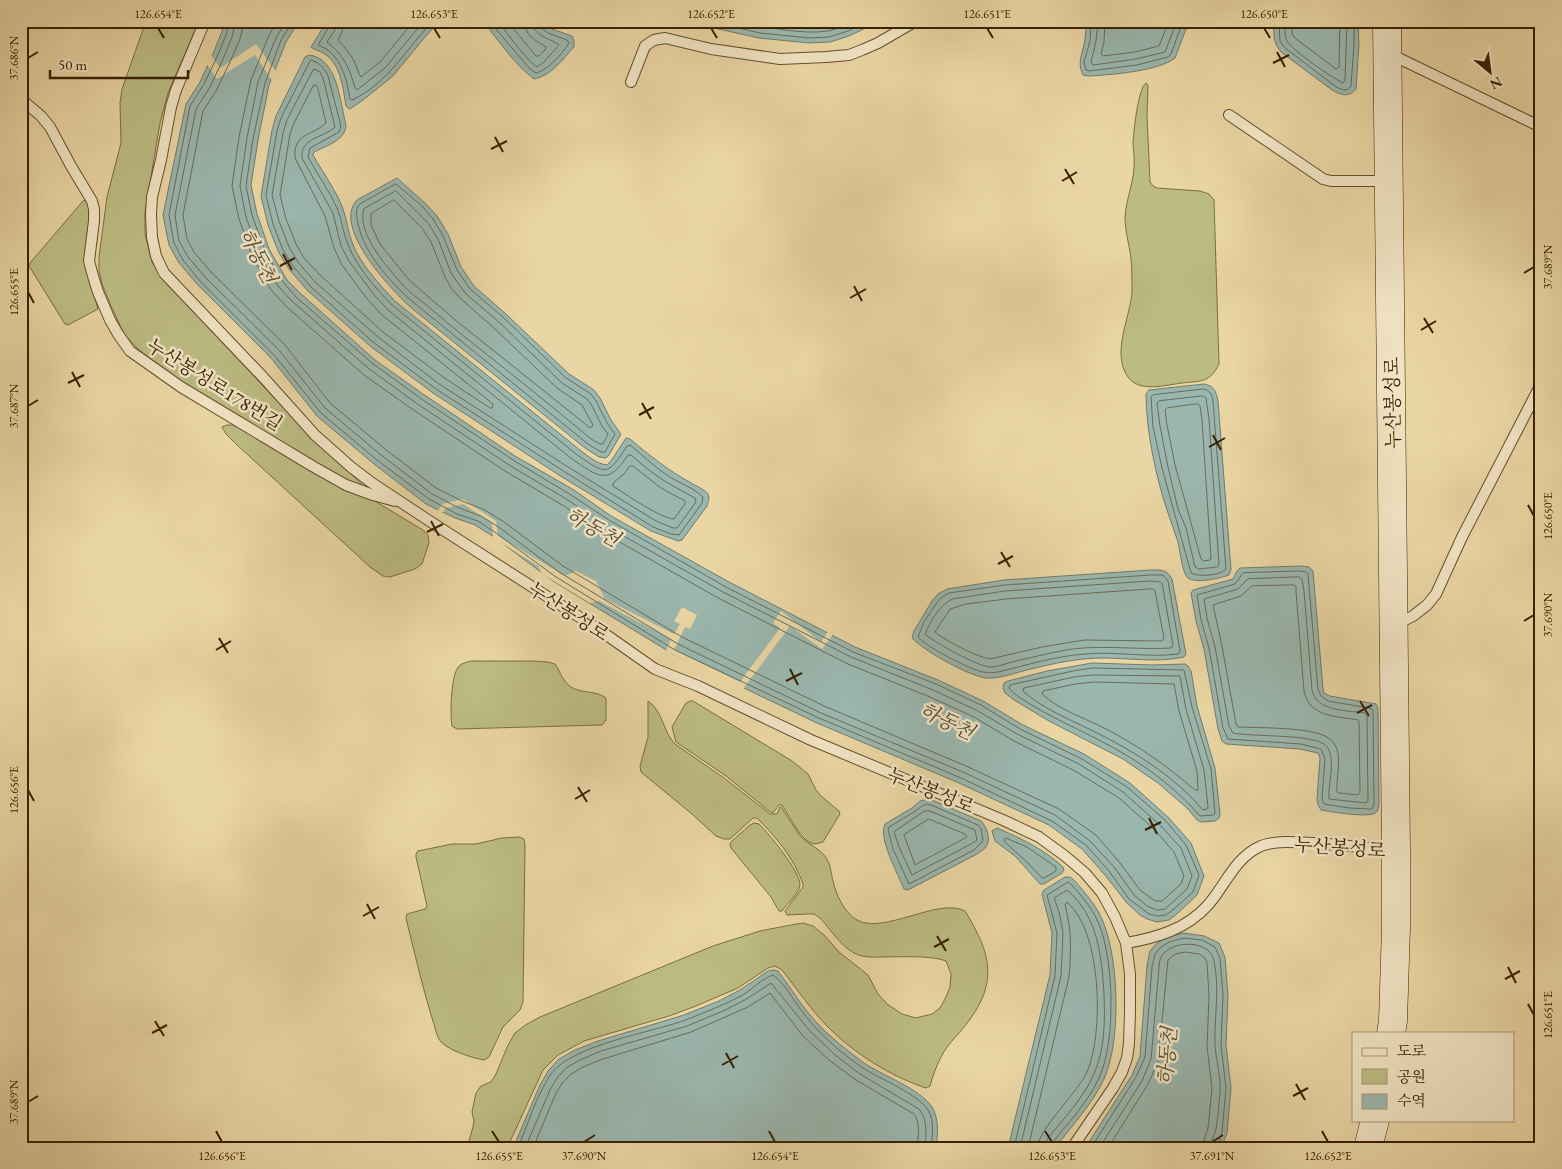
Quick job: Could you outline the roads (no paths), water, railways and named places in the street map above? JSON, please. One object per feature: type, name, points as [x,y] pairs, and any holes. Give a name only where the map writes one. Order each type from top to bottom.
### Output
[{"type":"street","name":"누산봉성로","points":[[1387,21],[1396,851],[1396,928],[1393,1021],[1390,1032]]},
{"type":"street","points":[[1368,1148],[1374,1122]]},
{"type":"lane","name":"누산봉성로","points":[[206,21],[171,106],[152,197],[151,223],[156,256],[164,273],[263,377],[315,435],[351,467],[404,504],[598,629],[655,669],[698,686],[811,740],[995,816],[1039,837],[1085,873],[1102,893],[1126,943],[1160,935],[1181,927],[1192,920],[1208,905],[1229,874],[1252,851],[1262,846],[1276,842],[1298,842],[1351,845],[1396,851]]},
{"type":"lane","points":[[631,82],[645,46],[654,40],[665,38],[711,49],[780,59],[826,57],[849,55],[862,50],[916,21]]},
{"type":"lane","points":[[1387,52],[1541,127]]},
{"type":"lane","name":"누산봉성로178번길","points":[[21,99],[41,116],[50,127],[92,201],[94,221],[89,261],[98,292],[110,320],[130,350],[180,387],[314,467],[364,492],[404,504]]},
{"type":"lane","points":[[1229,115],[1324,179],[1331,181],[1389,181]]},
{"type":"lane","points":[[1394,626],[1413,616],[1427,605],[1436,594],[1462,537],[1541,384]]},
{"type":"lane","points":[[1072,1148],[1113,1088],[1127,1058],[1130,974],[1126,943]]},
{"type":"water","name":"하동천","points":[[226,21],[299,21],[286,42],[269,85],[251,185],[257,214],[269,249],[287,280],[300,293],[375,360],[515,456],[574,490],[611,516],[729,582],[855,647],[938,680],[983,701],[1023,725],[1084,754],[1130,783],[1168,817],[1191,843],[1204,876],[1197,895],[1169,920],[1157,922],[1147,919],[1126,902],[1082,849],[1049,825],[959,783],[817,723],[673,654],[553,581],[475,525],[426,504],[374,464],[317,416],[271,358],[197,284],[179,263],[169,245],[163,215],[186,104],[200,82]]},
{"type":"water","points":[[327,21],[440,21],[393,76],[350,109],[346,106],[344,92],[335,64],[325,54],[311,47]]},
{"type":"water","points":[[483,21],[541,21],[552,29],[572,36],[574,47],[551,71],[534,79],[513,59]]},
{"type":"water","points":[[682,21],[880,21],[849,36],[830,42],[809,43],[759,38]]},
{"type":"water","points":[[1087,21],[1189,21],[1175,58],[1168,62],[1134,72],[1088,76],[1083,75],[1080,65]]},
{"type":"water","points":[[1274,21],[1358,21],[1359,44],[1356,89],[1348,95],[1335,92],[1281,52],[1275,41]]},
{"type":"water","points":[[309,55],[319,58],[332,73],[346,125],[343,135],[339,139],[314,152],[313,155],[340,202],[355,250],[370,273],[395,301],[593,459],[607,465],[626,438],[630,439],[667,468],[706,492],[709,497],[707,506],[682,540],[678,541],[651,531],[562,477],[433,393],[370,346],[307,290],[289,269],[279,253],[268,225],[261,196],[276,116],[305,57]]},
{"type":"water","points":[[397,178],[437,216],[448,234],[461,267],[474,286],[569,374],[594,390],[600,398],[611,420],[621,434],[606,458],[599,457],[585,448],[409,306],[389,286],[366,256],[357,241],[352,225],[351,212],[357,200]]},
{"type":"water","points":[[1204,384],[1214,390],[1218,401],[1231,570],[1229,575],[1226,576],[1208,580],[1191,580],[1184,571],[1178,542],[1169,517],[1152,454],[1146,394],[1149,390]]},
{"type":"water","points":[[1309,567],[1313,571],[1324,693],[1330,696],[1376,704],[1378,708],[1379,805],[1377,811],[1373,814],[1355,815],[1321,810],[1317,799],[1320,758],[1318,753],[1300,749],[1226,744],[1222,741],[1218,729],[1204,649],[1191,593],[1193,590],[1233,579],[1240,568]]},
{"type":"water","points":[[1151,570],[1166,572],[1172,579],[1186,654],[1184,657],[1154,660],[1085,659],[986,678],[969,673],[947,662],[912,638],[914,631],[932,601],[938,594],[947,589],[1004,580]]},
{"type":"water","points":[[1092,663],[1185,664],[1188,666],[1191,671],[1197,706],[1215,768],[1219,818],[1215,821],[1201,822],[1197,820],[1187,808],[1158,783],[1123,759],[1049,721],[1014,700],[1005,693],[1003,688],[1004,683],[1008,681],[1047,671]]},
{"type":"water","points":[[927,799],[981,821],[987,832],[988,842],[985,848],[977,854],[908,890],[904,889],[886,847],[884,838],[885,824],[920,801]]},
{"type":"water","points":[[997,828],[1040,849],[1063,867],[1064,870],[1044,884],[1040,884],[1015,856],[995,841],[992,831]]},
{"type":"water","points":[[1065,877],[1070,877],[1074,880],[1095,906],[1104,924],[1109,941],[1113,960],[1116,1002],[1113,1044],[1104,1079],[1094,1097],[1055,1148],[1008,1148],[1050,975],[1052,933],[1042,894],[1044,890]]},
{"type":"water","name":"하동천","points":[[1184,933],[1204,936],[1219,943],[1225,957],[1228,996],[1226,1045],[1231,1088],[1227,1133],[1221,1148],[1085,1148],[1132,1075],[1140,1056],[1147,966],[1150,951],[1156,944],[1167,937]]},
{"type":"water","points":[[768,971],[778,971],[801,1004],[822,1029],[864,1063],[910,1088],[926,1100],[936,1116],[936,1148],[513,1148],[540,1085],[548,1071],[559,1059],[598,1041],[684,1015],[719,1001],[740,990]]}]
